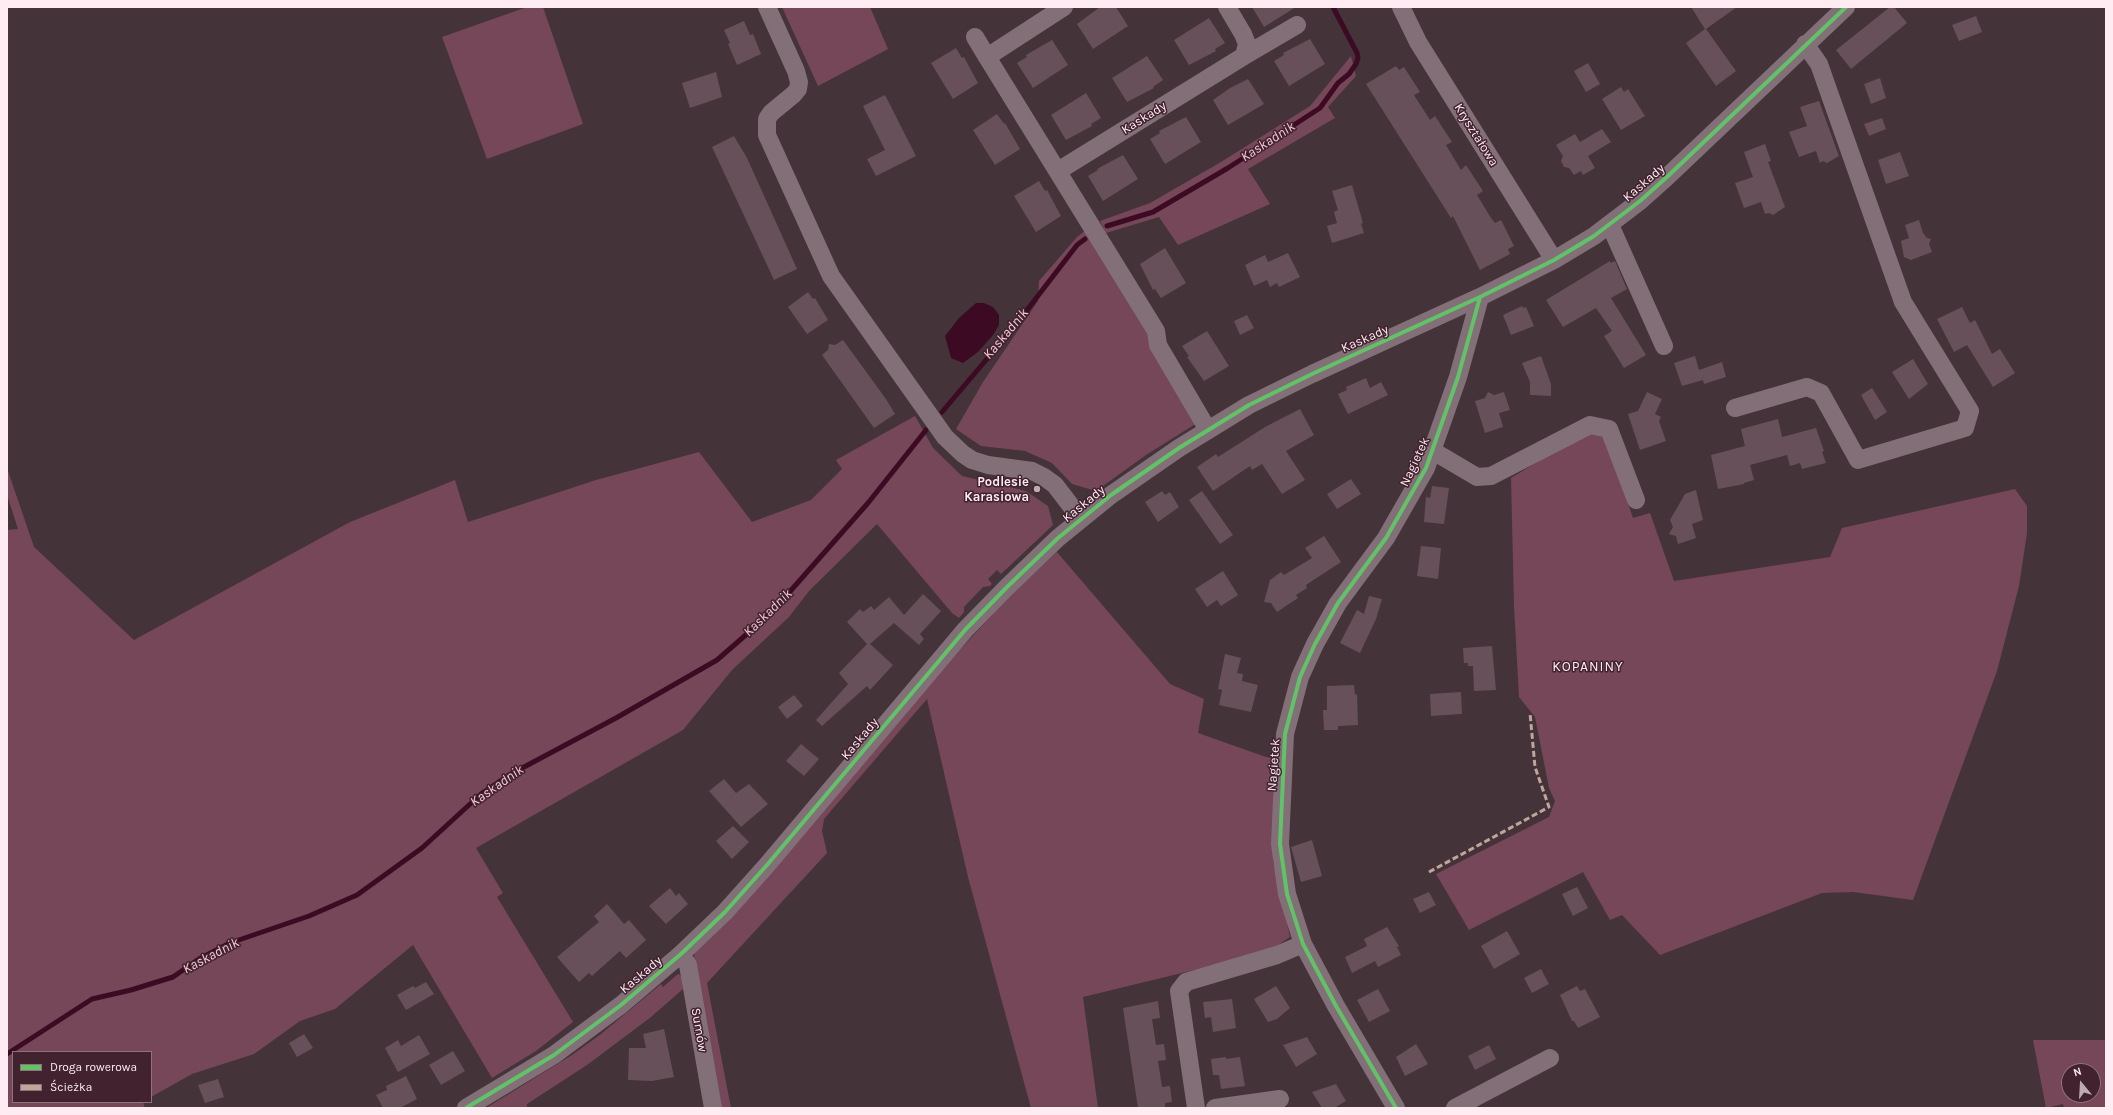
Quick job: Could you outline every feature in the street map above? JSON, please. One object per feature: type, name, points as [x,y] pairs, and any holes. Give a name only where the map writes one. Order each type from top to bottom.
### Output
[{"type":"street","points":[[767,7],[796,71],[799,82],[794,94],[771,113],[768,119],[767,135],[831,276],[946,437],[954,446],[972,460],[988,465],[1032,471],[1044,477],[1055,485],[1081,519]]},
{"type":"street","points":[[987,57],[1064,7]]},
{"type":"street","points":[[1227,7],[1244,34],[1247,44],[1244,56]]},
{"type":"street","name":"Kryształowa","points":[[1401,7],[1418,42],[1554,260]]},
{"type":"street","name":"Kaskady","points":[[466,1108],[554,1054],[621,1005],[681,954],[725,912],[767,865],[966,630],[1007,587],[1058,538],[1081,519],[1114,493],[1208,430],[1249,405],[1305,377],[1480,297],[1554,260],[1610,224],[1668,176],[1805,44],[1846,7]]},
{"type":"street","name":"Kaskady","points":[[1058,170],[1297,25]]},
{"type":"street","points":[[975,37],[1156,331],[1158,346],[1208,430]]},
{"type":"street","points":[[1735,408],[1807,387],[1821,392],[1858,460],[1965,428],[1970,411],[1903,302],[1820,64],[1805,44]]},
{"type":"street","points":[[1610,224],[1664,346]]},
{"type":"street","name":"Nagietek","points":[[1396,1108],[1336,1006],[1303,944],[1287,894],[1280,844],[1285,734],[1300,677],[1338,603],[1386,538],[1426,468],[1458,377],[1480,297]]},
{"type":"street","points":[[1433,451],[1477,477],[1491,476],[1590,425],[1609,429],[1636,500]]},
{"type":"street","points":[[1196,1108],[1179,991],[1186,982],[1277,956],[1303,944]]},
{"type":"street","name":"Sumów","points":[[681,954],[688,966],[713,1108]]},
{"type":"street","points":[[1455,1108],[1550,1058]]},
{"type":"street","points":[[1215,1108],[1280,1099]]},
{"type":"shaded area","points":[[527,7],[543,7],[583,124],[487,159],[442,37]]},
{"type":"shaded area","points":[[782,7],[870,7],[888,49],[818,86]]},
{"type":"shaded area","points":[[1351,56],[1356,76],[1328,107],[1335,118],[1248,169],[1270,204],[1178,245],[1159,217],[1106,233],[1100,221],[1150,203],[1221,162],[1310,106]]},
{"type":"shaded area","points":[[1086,230],[1151,334],[1197,423],[1146,455],[1096,491],[1072,484],[1052,463],[1025,451],[981,446],[956,429],[983,382],[1038,301],[1039,281],[1077,237]]},
{"type":"shaded area","points":[[976,303],[984,303],[993,307],[999,315],[999,325],[993,335],[978,352],[963,363],[951,358],[945,336],[959,318]]},
{"type":"shaded area","points":[[915,416],[933,448],[962,476],[1026,491],[1048,506],[1053,525],[1001,574],[997,570],[988,579],[992,584],[990,586],[983,587],[964,607],[964,612],[959,618],[952,613],[877,524],[809,591],[789,617],[732,670],[683,730],[476,848],[503,893],[497,897],[573,1022],[536,1051],[492,1078],[413,945],[335,1009],[300,1021],[254,1054],[192,1074],[152,1096],[152,1051],[12,1051],[12,1103],[143,1103],[145,1108],[7,1108],[7,530],[18,529],[7,495],[7,468],[34,547],[134,640],[350,522],[455,480],[468,522],[596,480],[699,452],[752,522],[811,500],[842,469],[836,460]]},
{"type":"shaded area","points":[[1588,431],[1606,438],[1633,518],[1650,513],[1674,581],[1830,557],[1842,528],[2015,489],[2027,506],[2027,533],[2019,586],[1997,671],[1913,900],[1853,892],[1822,893],[1660,955],[1622,915],[1610,920],[1583,872],[1469,930],[1436,874],[1549,817],[1555,801],[1549,788],[1535,717],[1519,697],[1514,606],[1511,478]]},
{"type":"shaded area","points":[[1057,552],[1170,684],[1204,699],[1198,733],[1266,757],[1273,758],[1273,861],[1290,937],[1273,948],[1223,963],[1083,997],[1098,1108],[1031,1108],[968,877],[927,699],[824,819],[822,831],[827,853],[707,983],[731,1108],[718,1108],[693,964],[695,951],[957,653],[1018,587]]},
{"type":"shaded area","points":[[678,974],[682,976],[683,989],[651,1017],[587,1065],[527,1104],[527,1108],[486,1108],[572,1055],[601,1034],[661,984],[663,987]]},
{"type":"shaded area","points":[[2033,1040],[2106,1040],[2106,1108],[2064,1108],[2063,1104],[2046,1108]]},
{"type":"building","points":[[1100,7],[1116,7],[1128,26],[1093,49],[1077,24]]},
{"type":"building","points":[[1252,7],[1296,7],[1264,27]]},
{"type":"building","points":[[1691,7],[1737,7],[1706,29],[1736,71],[1716,86],[1686,43],[1705,29]]},
{"type":"building","points":[[1890,7],[1894,7],[1907,23],[1851,69],[1836,50]]},
{"type":"building","points":[[1976,16],[1982,32],[1959,41],[1952,25]]},
{"type":"building","points":[[1209,18],[1225,43],[1215,49],[1216,51],[1189,65],[1174,40]]},
{"type":"building","points":[[744,21],[750,35],[753,34],[761,54],[737,65],[724,30]]},
{"type":"building","points":[[1310,39],[1325,64],[1289,86],[1274,61],[1284,55],[1283,53]]},
{"type":"building","points":[[1052,40],[1068,65],[1033,88],[1017,63],[1027,57],[1026,55]]},
{"type":"building","points":[[956,48],[962,58],[964,57],[978,83],[953,99],[931,63]]},
{"type":"building","points":[[1147,56],[1163,80],[1153,87],[1154,88],[1127,102],[1112,78]]},
{"type":"building","points":[[1588,63],[1600,84],[1586,92],[1574,71]]},
{"type":"building","points":[[1396,66],[1399,70],[1404,67],[1420,92],[1414,95],[1430,120],[1435,116],[1452,142],[1446,145],[1461,170],[1466,165],[1483,191],[1477,195],[1495,223],[1501,220],[1514,246],[1508,249],[1510,254],[1480,270],[1453,216],[1451,218],[1366,84]]},
{"type":"building","points":[[716,72],[722,97],[690,108],[682,83]]},
{"type":"building","points":[[1880,78],[1886,98],[1871,104],[1864,84]]},
{"type":"building","points":[[1248,79],[1264,104],[1228,125],[1213,100],[1230,88]]},
{"type":"building","points":[[1621,87],[1624,92],[1628,89],[1645,116],[1621,130],[1602,99]]},
{"type":"building","points":[[1086,93],[1101,118],[1091,124],[1092,126],[1066,140],[1051,115]]},
{"type":"building","points":[[885,95],[916,156],[876,176],[867,159],[885,150],[863,106]]},
{"type":"building","points":[[1819,101],[1839,156],[1827,163],[1823,161],[1820,163],[1816,151],[1799,157],[1789,132],[1807,126],[1800,107]]},
{"type":"building","points":[[997,114],[1004,124],[1005,123],[1020,149],[995,165],[973,130]]},
{"type":"building","points":[[1186,117],[1201,142],[1165,164],[1150,139],[1160,133],[1159,131]]},
{"type":"building","points":[[1882,118],[1886,129],[1869,136],[1864,124]]},
{"type":"building","points":[[1602,129],[1611,142],[1588,156],[1595,168],[1583,175],[1581,171],[1574,175],[1569,168],[1564,167],[1561,161],[1563,156],[1556,145],[1575,134],[1580,142]]},
{"type":"building","points":[[734,136],[747,158],[797,269],[774,280],[712,147]]},
{"type":"building","points":[[1765,144],[1771,161],[1768,162],[1785,207],[1773,215],[1769,213],[1765,214],[1761,202],[1744,208],[1735,183],[1753,177],[1744,152]]},
{"type":"building","points":[[1900,152],[1909,176],[1886,184],[1878,160]]},
{"type":"building","points":[[1123,155],[1138,179],[1103,201],[1088,176],[1098,170],[1097,169]]},
{"type":"building","points":[[1039,181],[1045,191],[1047,190],[1061,216],[1036,232],[1014,196]]},
{"type":"building","points":[[1352,185],[1363,223],[1361,224],[1364,233],[1332,243],[1327,226],[1337,223],[1334,212],[1338,210],[1332,191]]},
{"type":"building","points":[[1919,220],[1923,233],[1927,238],[1931,239],[1929,244],[1932,252],[1911,260],[1904,257],[1901,241],[1909,238],[1905,225]]},
{"type":"building","points":[[1165,248],[1186,283],[1161,298],[1155,289],[1153,290],[1140,264]]},
{"type":"building","points":[[1288,253],[1300,277],[1279,287],[1277,283],[1270,287],[1267,280],[1254,286],[1245,265],[1265,255],[1268,262]]},
{"type":"building","points":[[1610,261],[1611,263],[1615,261],[1627,289],[1611,298],[1646,355],[1624,368],[1604,336],[1612,331],[1596,308],[1563,327],[1546,300]]},
{"type":"building","points":[[808,292],[813,299],[815,298],[828,320],[807,334],[788,307]]},
{"type":"building","points":[[1522,306],[1523,308],[1526,307],[1534,326],[1511,335],[1503,315]]},
{"type":"building","points":[[1962,307],[1970,323],[1975,320],[1992,354],[2000,349],[2015,373],[1993,387],[1967,345],[1954,352],[1937,319]]},
{"type":"building","points":[[1247,315],[1254,328],[1240,335],[1234,321]]},
{"type":"building","points":[[1207,331],[1229,366],[1204,381],[1187,357],[1189,356],[1182,346]]},
{"type":"building","points":[[843,340],[886,399],[895,414],[874,428],[822,355],[828,350],[829,344],[835,345]]},
{"type":"building","points":[[1541,356],[1551,384],[1551,396],[1530,395],[1530,382],[1522,363]]},
{"type":"building","points":[[1695,356],[1699,370],[1722,362],[1726,377],[1704,384],[1703,380],[1682,386],[1674,363]]},
{"type":"building","points":[[1913,359],[1928,384],[1909,399],[1892,372]]},
{"type":"building","points":[[1366,378],[1370,388],[1381,382],[1388,395],[1348,414],[1338,394],[1347,390],[1346,387]]},
{"type":"building","points":[[1872,388],[1887,412],[1875,420],[1861,395]]},
{"type":"building","points":[[1488,392],[1494,395],[1504,392],[1510,410],[1499,413],[1503,427],[1485,433],[1475,401],[1485,398]]},
{"type":"building","points":[[1647,392],[1662,399],[1655,414],[1661,417],[1659,421],[1666,441],[1640,450],[1628,414],[1638,411]]},
{"type":"building","points":[[1300,409],[1314,435],[1286,451],[1305,480],[1282,494],[1262,464],[1252,470],[1250,466],[1213,491],[1197,467],[1216,454],[1218,457],[1265,427]]},
{"type":"building","points":[[1778,419],[1782,437],[1816,428],[1824,451],[1822,452],[1826,463],[1802,469],[1800,463],[1790,466],[1787,455],[1750,465],[1754,480],[1744,484],[1718,489],[1711,455],[1745,446],[1741,429]]},
{"type":"building","points":[[1351,479],[1361,494],[1337,509],[1327,494]]},
{"type":"building","points":[[1432,486],[1449,488],[1444,524],[1424,522],[1426,497],[1430,498]]},
{"type":"building","points":[[1696,490],[1703,520],[1692,524],[1696,538],[1678,544],[1676,536],[1669,534],[1673,527],[1670,520],[1685,494]]},
{"type":"building","points":[[1162,491],[1165,495],[1170,492],[1179,507],[1158,522],[1145,502]]},
{"type":"building","points":[[1202,491],[1233,535],[1220,544],[1189,500]]},
{"type":"building","points":[[1324,536],[1341,562],[1306,585],[1307,588],[1296,595],[1298,598],[1277,612],[1271,603],[1264,602],[1270,580],[1281,572],[1284,575],[1312,558],[1305,548]]},
{"type":"building","points":[[1421,546],[1441,548],[1438,579],[1417,576]]},
{"type":"building","points":[[1223,571],[1238,595],[1221,606],[1217,600],[1207,607],[1195,589]]},
{"type":"building","points":[[923,594],[941,611],[920,634],[924,639],[919,645],[894,623],[870,644],[893,665],[870,690],[867,686],[822,726],[816,720],[848,684],[839,673],[867,644],[847,622],[860,609],[863,612],[871,606],[874,610],[889,597],[904,615]]},
{"type":"building","points":[[1369,596],[1382,599],[1376,619],[1360,653],[1340,643],[1357,610],[1364,614]]},
{"type":"building","points":[[1492,646],[1496,690],[1474,691],[1473,666],[1468,666],[1468,663],[1464,663],[1463,648]]},
{"type":"building","points":[[1225,654],[1241,658],[1237,673],[1243,674],[1242,681],[1258,685],[1251,712],[1219,705],[1222,690],[1218,689]]},
{"type":"building","points":[[1354,685],[1355,695],[1357,694],[1358,725],[1338,726],[1338,730],[1324,730],[1323,710],[1327,710],[1327,686]]},
{"type":"building","points":[[1461,692],[1462,714],[1431,716],[1430,694]]},
{"type":"building","points":[[794,695],[803,706],[787,719],[778,707]]},
{"type":"building","points":[[801,744],[819,759],[804,776],[786,761]]},
{"type":"building","points":[[724,779],[736,793],[749,784],[768,804],[741,827],[709,791]]},
{"type":"building","points":[[733,826],[749,842],[732,859],[716,841]]},
{"type":"building","points":[[1312,840],[1322,876],[1301,882],[1291,847]]},
{"type":"building","points":[[1577,887],[1588,908],[1573,916],[1562,894]]},
{"type":"building","points":[[670,888],[676,896],[679,893],[688,904],[666,924],[649,906]]},
{"type":"building","points":[[1429,892],[1436,905],[1420,913],[1413,899]]},
{"type":"building","points":[[607,904],[624,924],[629,920],[646,940],[626,958],[620,951],[592,976],[589,973],[579,982],[557,957],[599,922],[594,916]]},
{"type":"building","points":[[1387,927],[1399,946],[1397,947],[1401,955],[1378,967],[1375,961],[1352,973],[1345,957],[1367,946],[1364,939]]},
{"type":"building","points":[[1507,931],[1520,954],[1494,969],[1481,946]]},
{"type":"building","points":[[1541,969],[1549,984],[1532,993],[1524,978]]},
{"type":"building","points":[[426,982],[434,994],[406,1010],[397,995],[413,986],[415,988]]},
{"type":"building","points":[[1276,986],[1290,1008],[1277,1019],[1268,1022],[1254,999]]},
{"type":"building","points":[[1577,986],[1580,991],[1585,989],[1600,1017],[1578,1028],[1574,1021],[1572,1021],[1560,995]]},
{"type":"building","points":[[1378,989],[1390,1011],[1369,1022],[1357,1000]]},
{"type":"building","points":[[1232,999],[1236,1028],[1213,1032],[1211,1017],[1205,1018],[1203,1002]]},
{"type":"building","points":[[1158,1001],[1160,1018],[1152,1019],[1156,1045],[1164,1044],[1166,1060],[1158,1061],[1162,1087],[1170,1086],[1172,1102],[1165,1103],[1165,1108],[1138,1108],[1123,1008]]},
{"type":"building","points":[[664,1029],[674,1077],[652,1081],[628,1080],[629,1048],[646,1048],[643,1034]]},
{"type":"building","points":[[304,1034],[313,1048],[297,1057],[289,1043]]},
{"type":"building","points":[[419,1035],[430,1054],[398,1072],[385,1048],[398,1040],[401,1046]]},
{"type":"building","points":[[1307,1037],[1317,1054],[1296,1067],[1283,1045]]},
{"type":"building","points":[[1416,1044],[1428,1064],[1405,1076],[1396,1057]]},
{"type":"building","points":[[1489,1045],[1496,1059],[1475,1070],[1468,1056]]},
{"type":"building","points":[[453,1051],[465,1071],[441,1085],[429,1065]]},
{"type":"building","points":[[1226,1057],[1226,1059],[1240,1057],[1245,1086],[1221,1089],[1219,1075],[1213,1075],[1211,1059]]},
{"type":"building","points":[[406,1076],[417,1099],[400,1108],[383,1108],[376,1095],[387,1090],[386,1086]]},
{"type":"building","points":[[218,1079],[224,1097],[205,1103],[198,1085]]},
{"type":"building","points":[[1336,1084],[1346,1101],[1334,1108],[1322,1108],[1312,1092]]},
{"type":"waterway","name":"Kaskadnik","points":[[1107,226],[1153,212],[1228,168],[1320,108],[1338,83],[1349,74],[1358,58],[1357,53],[1333,7]]},
{"type":"waterway","name":"Kaskadnik","points":[[942,412],[1014,327],[1077,245],[1085,239]]},
{"type":"waterway","name":"Kaskadnik","points":[[7,1054],[92,999],[131,990],[173,977],[199,959],[230,943],[309,916],[357,895],[422,848],[481,794],[509,775],[616,718],[717,660],[771,613],[868,503],[926,430]]},
{"type":"marked path","points":[[1429,872],[1549,807],[1535,767],[1530,713]]},
{"type":"cycle path","points":[[466,1108],[554,1055],[621,1005],[681,954],[725,912],[767,865],[965,630],[1058,538],[1111,495],[1179,448],[1249,405],[1312,374],[1480,297],[1554,260],[1594,236],[1640,201],[1668,176],[1846,7]]},
{"type":"cycle path","points":[[1396,1108],[1336,1006],[1303,944],[1287,894],[1280,844],[1285,734],[1300,677],[1315,644],[1338,603],[1386,538],[1426,468],[1458,377],[1480,297]]},
{"type":"place","name":"Podlesie Karasiowa","points":[[1037,489]]},
{"type":"district","name":"KOPANINY","points":[[1588,667]]}]
